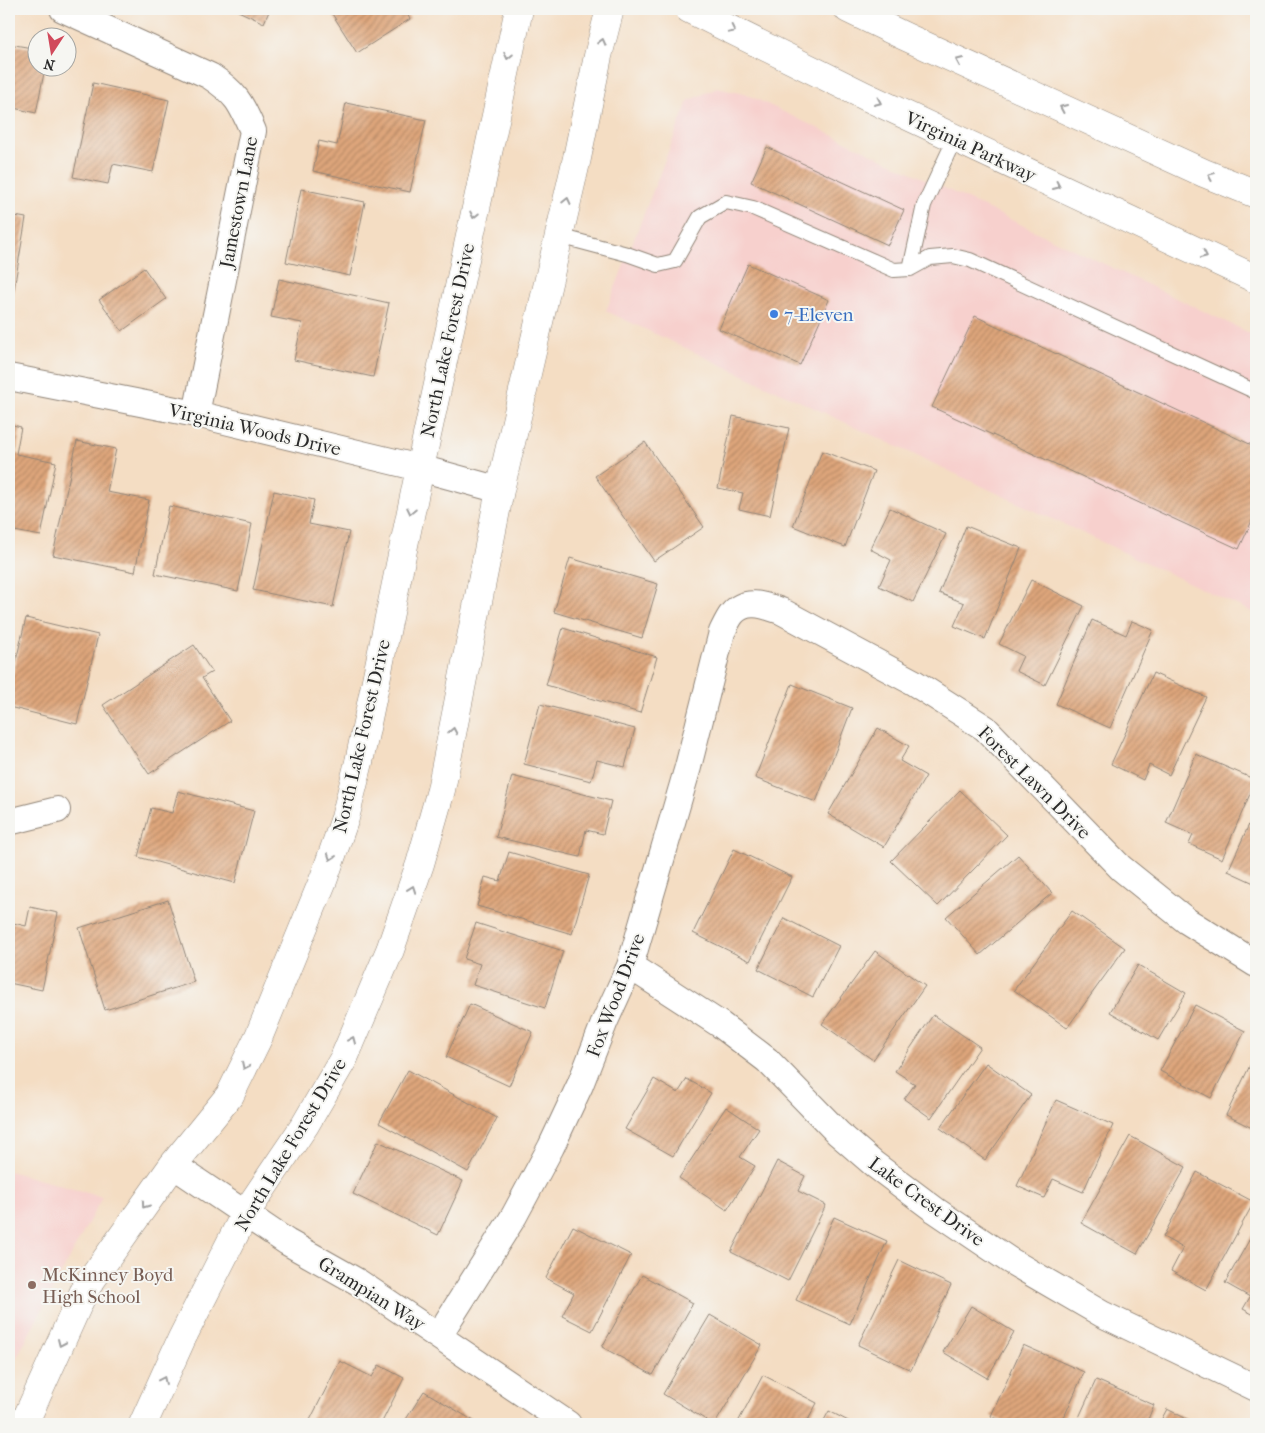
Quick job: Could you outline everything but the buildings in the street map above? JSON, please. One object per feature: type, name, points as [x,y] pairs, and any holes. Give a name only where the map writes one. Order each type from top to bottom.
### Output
[{"type":"main road","name":"North Lake Forest Drive","points":[[24,1424],[85,1289],[173,1166],[230,1095],[259,1036],[324,878],[360,762],[420,468],[519,9]]},
{"type":"main road","name":"North Lake Forest Drive","points":[[143,1424],[182,1338],[245,1214],[305,1125],[344,1058],[390,950],[420,864],[441,790],[500,490],[610,9]]},
{"type":"main road","name":"Virginia Parkway","points":[[689,9],[864,96],[1256,279]]},
{"type":"main road","points":[[848,9],[1204,173],[1256,194]]},
{"type":"street","name":"Jamestown Lane","points":[[63,9],[210,76],[225,86],[241,104],[253,131],[196,414]]},
{"type":"street","name":"Virginia Woods Drive","points":[[9,377],[196,414],[420,468],[500,490]]},
{"type":"street","name":"Forest Lawn Drive","points":[[743,605],[762,604],[781,611],[913,682],[985,728],[1121,868],[1187,921],[1256,964]]},
{"type":"street","name":"Fox Wood Drive","points":[[439,1335],[514,1216],[551,1147],[580,1085],[605,1021],[630,966],[688,767],[722,632],[732,614],[743,605]]},
{"type":"street","points":[[9,822],[57,810]]},
{"type":"street","name":"Lake Crest Drive","points":[[630,966],[720,1025],[767,1060],[838,1133],[875,1165],[935,1210],[1009,1260],[1102,1314],[1256,1388]]},
{"type":"street","name":"Grampian Way","points":[[173,1166],[286,1242],[358,1282],[568,1424]]},
{"type":"lane","points":[[910,269],[924,205],[955,138]]},
{"type":"lane","points":[[559,236],[627,254],[658,265],[675,261],[700,217],[726,202],[753,208],[894,270],[910,269],[930,258],[953,256],[970,260],[1256,392]]},
{"type":"shaded area","points":[[717,88],[748,95],[1256,336],[1256,614],[606,311],[688,101]]},
{"type":"shaded area","name":"McKinney Boyd High School","points":[[9,1171],[102,1197],[9,1372]]},
{"type":"place","name":"7-Eleven","points":[[774,314]]},
{"type":"place","name":"McKinney Boyd High School","points":[[32,1285]]}]
